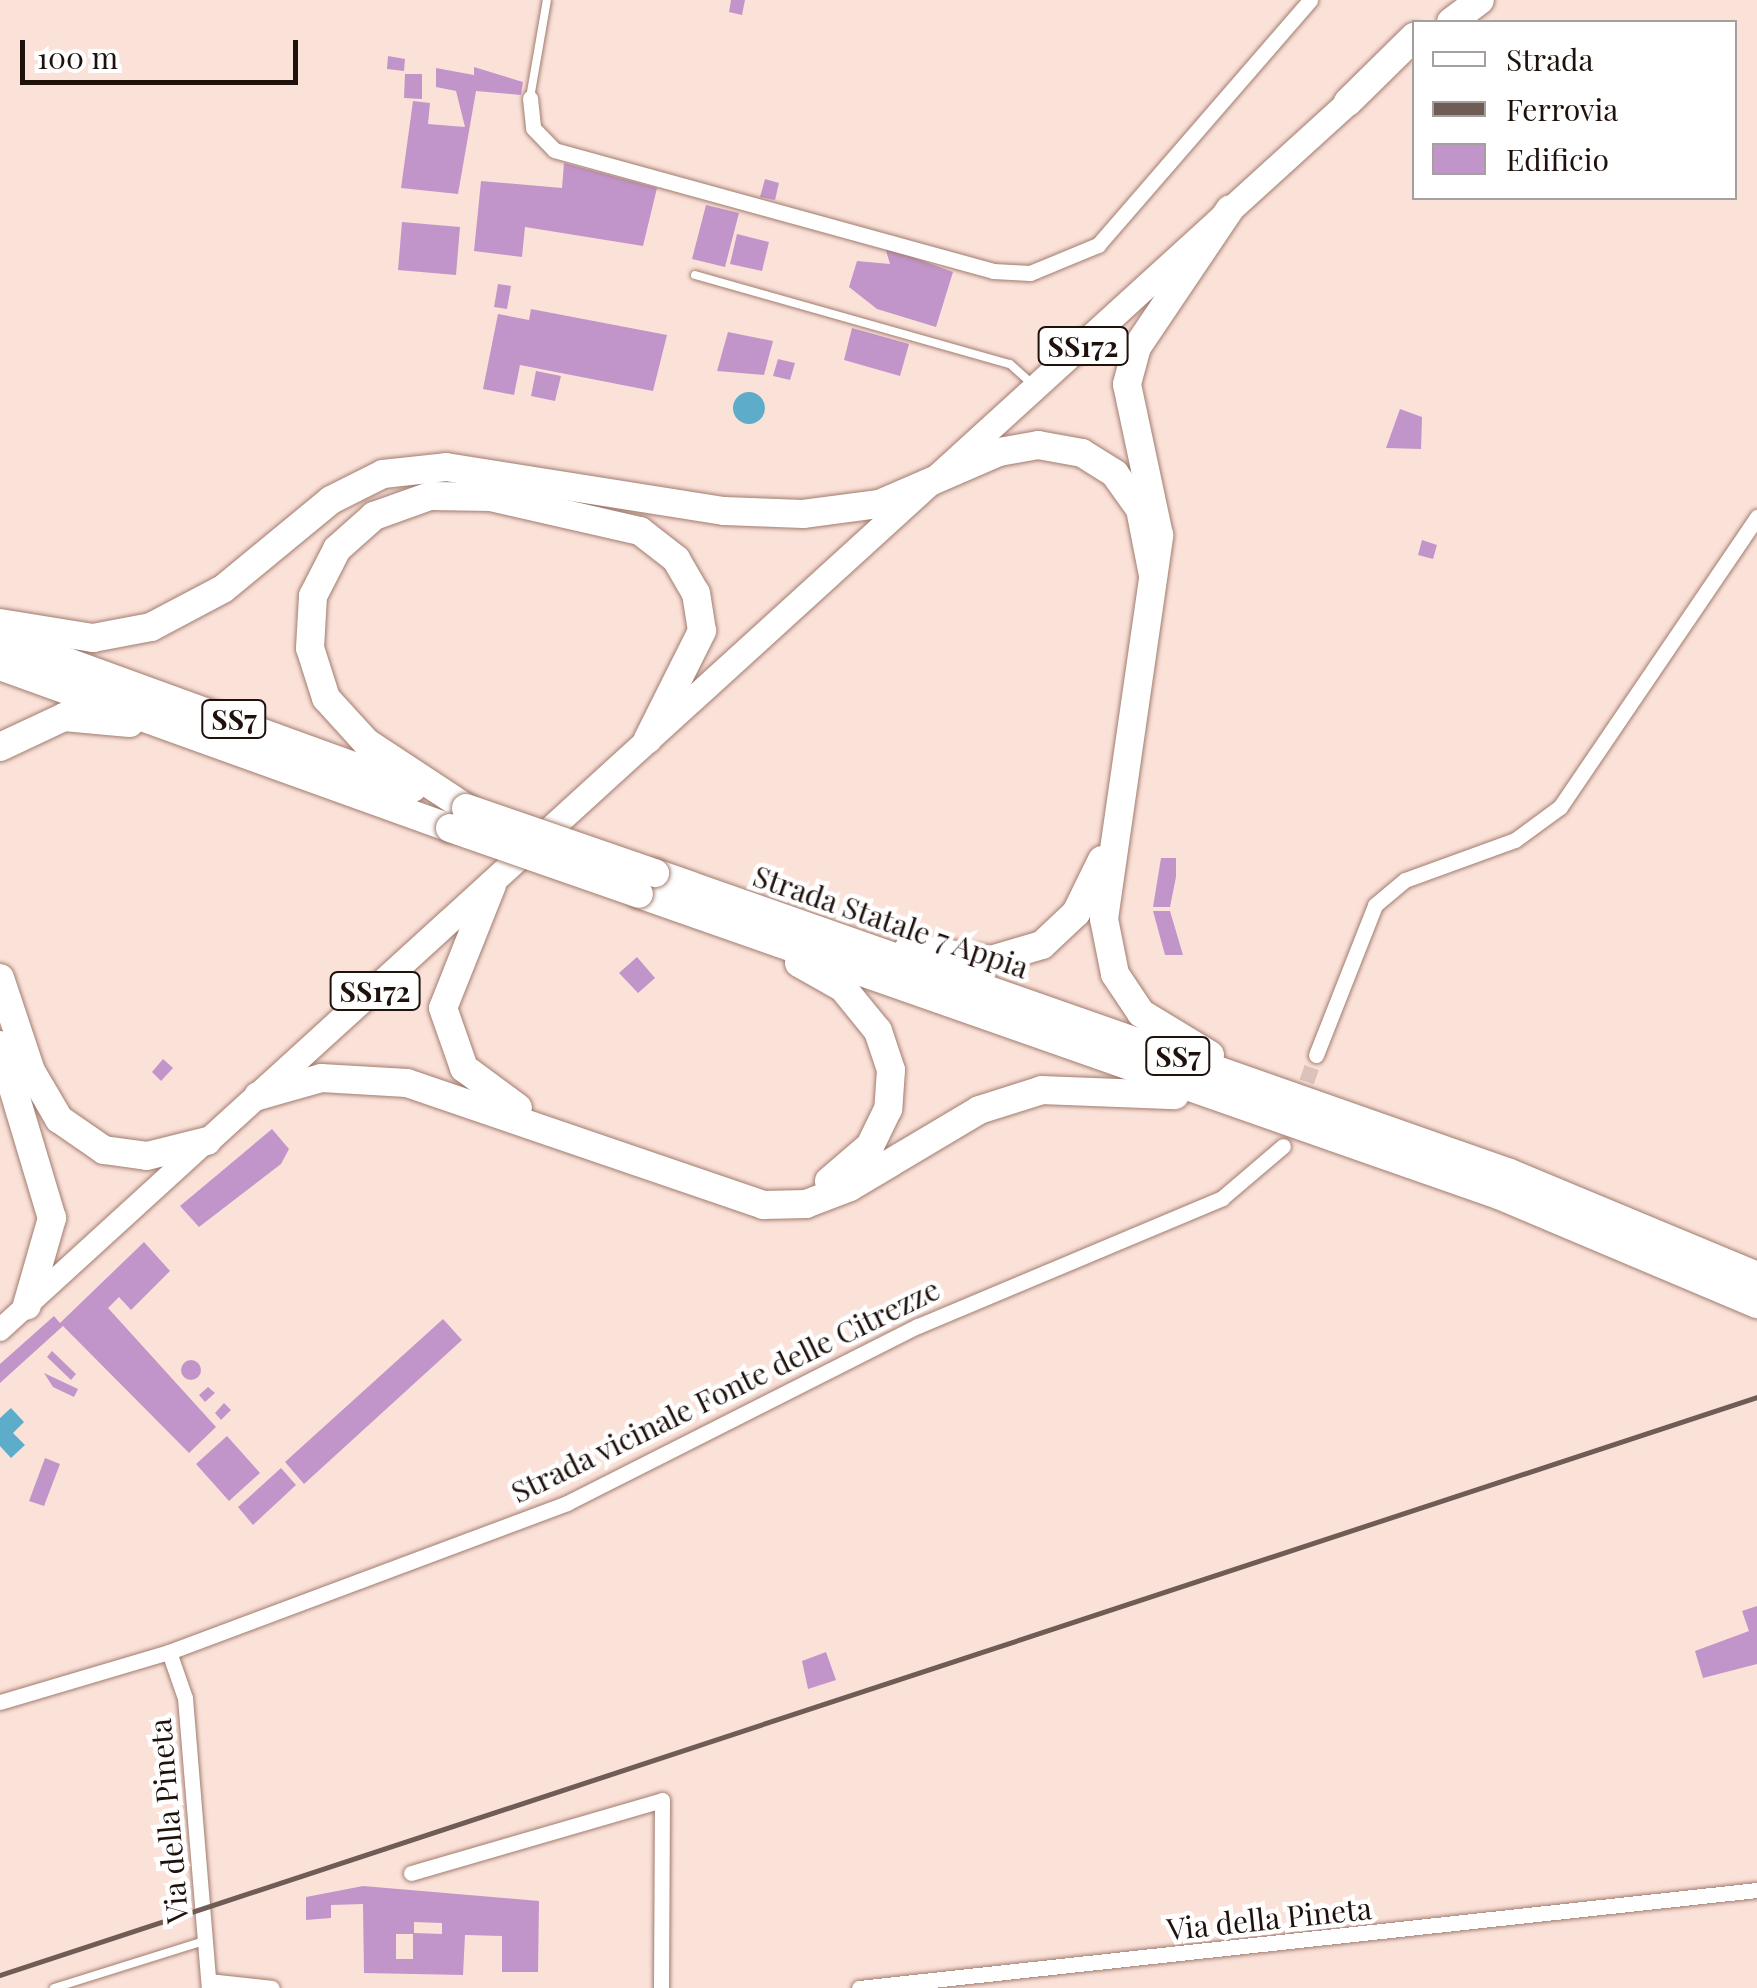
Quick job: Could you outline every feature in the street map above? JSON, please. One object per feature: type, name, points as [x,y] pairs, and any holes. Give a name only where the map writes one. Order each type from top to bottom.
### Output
[{"type":"highway","points":[[1432,20],[1452,0]]},
{"type":"highway","points":[[1453,20],[1480,0]]},
{"type":"highway","name":"SS172","points":[[1348,102],[1412,39]]},
{"type":"highway","name":"SS172","points":[[1348,102],[1412,52]]},
{"type":"highway","points":[[1230,210],[1136,347],[1127,384],[1157,508],[1153,576],[1109,846],[1104,919],[1115,974],[1141,1012],[1250,1094]]},
{"type":"highway","points":[[0,622],[92,638],[151,626],[223,589],[331,500],[383,474],[446,468],[724,511],[803,514],[880,504],[937,483],[999,452],[1038,445],[1082,453],[1115,474],[1140,509],[1153,576]]},
{"type":"highway","points":[[458,818],[366,742],[326,698],[316,665],[313,596],[338,550],[374,516],[430,496],[491,498],[640,531],[676,559],[696,593],[702,631],[648,739]]},
{"type":"highway","name":"Strada Statale 7 Appia","points":[[0,638],[458,818]]},
{"type":"highway","name":"Strada Statale 7 Appia","points":[[0,666],[166,726],[458,818],[647,883],[838,937],[1690,1261],[1757,1276]]},
{"type":"highway","points":[[0,747],[64,718],[166,726]]},
{"type":"highway","points":[[838,937],[991,960],[1042,945],[1076,913],[1109,846]]},
{"type":"highway","name":"Strada Statale 7 Appia","points":[[647,883],[746,931],[1250,1094]]},
{"type":"highway","points":[[492,885],[442,1008],[464,1068],[526,1112],[632,1151],[766,1194],[803,1192],[844,1175],[870,1146],[891,1070],[878,1031],[843,988],[746,931]]},
{"type":"highway","points":[[0,978],[31,1071],[59,1119],[118,1152],[147,1156],[207,1142]]},
{"type":"highway","points":[[0,1046],[52,1218],[27,1306]]},
{"type":"highway","points":[[258,1096],[320,1078],[408,1083],[764,1205],[806,1204],[850,1187],[979,1110],[1042,1090],[1124,1087],[1250,1094]]},
{"type":"highway","name":"Strada Statale 7 Appia","points":[[1690,1261],[1757,1304]]},
{"type":"main road","name":"SS172","points":[[0,1330],[648,739],[937,483],[1348,102]]},
{"type":"street","points":[[530,98],[533,128],[554,150],[992,272],[1030,273],[1098,245],[1310,0]]},
{"type":"street","points":[[1316,1055],[1375,904],[1405,880],[1515,840],[1560,807],[1757,516]]},
{"type":"street","name":"Strada vicinale Fonte delle Citrezze","points":[[0,1702],[169,1652],[567,1503],[918,1326],[1222,1198],[1282,1146]]},
{"type":"street","name":"Via della Pineta","points":[[169,1652],[185,1698],[209,1984]]},
{"type":"street","points":[[411,1873],[662,1800],[660,1988]]},
{"type":"street","name":"Via della Pineta","points":[[860,1988],[1683,1904],[1757,1890]]},
{"type":"street","points":[[209,1984],[272,1988]]},
{"type":"lane","points":[[530,98],[547,0]]},
{"type":"lane","points":[[696,275],[1010,364],[1038,388]]},
{"type":"lane","points":[[54,1988],[207,1940]]},
{"type":"water","points":[[749,392],[760,397],[765,408],[760,419],[749,424],[738,419],[733,408],[738,397]]},
{"type":"water","points":[[11,1408],[24,1422],[13,1433],[25,1445],[11,1458],[0,1446],[0,1418]]},
{"type":"building","points":[[731,0],[745,0],[742,15],[729,12]]},
{"type":"building","points":[[388,56],[405,59],[404,71],[387,69]]},
{"type":"building","points":[[474,67],[523,82],[521,95],[476,91],[458,194],[401,188],[413,101],[430,103],[428,124],[465,127],[456,91],[436,87],[436,68],[474,75]]},
{"type":"building","points":[[405,74],[422,74],[422,99],[404,98]]},
{"type":"building","points":[[564,163],[657,188],[643,246],[525,227],[522,257],[474,251],[481,181],[562,188]]},
{"type":"building","points":[[765,179],[779,183],[775,200],[760,197]]},
{"type":"building","points":[[706,205],[739,213],[725,267],[692,259]]},
{"type":"building","points":[[402,222],[460,227],[456,275],[398,270]]},
{"type":"building","points":[[737,234],[769,242],[762,271],[730,264]]},
{"type":"building","points":[[885,247],[953,272],[936,327],[877,309],[849,287],[857,261],[890,264]]},
{"type":"building","points":[[498,284],[511,286],[507,309],[494,307]]},
{"type":"building","points":[[531,309],[667,335],[653,391],[520,365],[514,395],[483,389],[498,314],[529,320]]},
{"type":"building","points":[[852,328],[909,344],[900,376],[844,360]]},
{"type":"building","points":[[728,332],[773,341],[764,375],[717,371]]},
{"type":"building","points":[[778,359],[795,363],[790,380],[773,376]]},
{"type":"building","points":[[536,371],[561,376],[555,401],[531,396]]},
{"type":"building","points":[[1400,409],[1422,417],[1421,449],[1386,448]]},
{"type":"building","points":[[1422,540],[1437,545],[1433,559],[1418,555]]},
{"type":"building","points":[[1161,858],[1176,858],[1170,907],[1153,907]]},
{"type":"building","points":[[1153,911],[1170,911],[1183,955],[1165,955]]},
{"type":"building","points":[[637,957],[655,978],[638,993],[619,973]]},
{"type":"building","points":[[163,1059],[173,1068],[161,1081],[152,1072]]},
{"type":"building","points":[[272,1129],[289,1149],[281,1164],[199,1227],[180,1206]]},
{"type":"building","points":[[144,1242],[170,1271],[131,1310],[119,1297],[108,1308],[216,1427],[189,1453],[63,1326],[0,1383],[0,1364],[54,1316],[60,1323]]},
{"type":"building","points":[[443,1319],[462,1340],[304,1484],[285,1462]]},
{"type":"building","points":[[52,1351],[76,1374],[71,1380],[47,1357]]},
{"type":"building","points":[[191,1360],[201,1370],[191,1380],[181,1370]]},
{"type":"building","points":[[44,1373],[78,1389],[74,1397],[53,1387]]},
{"type":"building","points":[[208,1387],[215,1393],[205,1402],[199,1395]]},
{"type":"building","points":[[224,1403],[231,1410],[221,1420],[215,1413]]},
{"type":"building","points":[[227,1436],[260,1473],[229,1501],[196,1464]]},
{"type":"building","points":[[45,1458],[60,1464],[44,1506],[29,1501]]},
{"type":"building","points":[[281,1468],[296,1485],[253,1525],[238,1507]]},
{"type":"building","points":[[1757,1606],[1757,1664],[1703,1678],[1695,1651],[1749,1631],[1742,1611]]},
{"type":"building","points":[[826,1652],[836,1680],[808,1689],[802,1661]]},
{"type":"building","points":[[363,1886],[539,1901],[538,1972],[502,1972],[502,1936],[465,1935],[463,1975],[364,1973],[363,1904],[331,1905],[331,1918],[306,1920],[306,1897]],"holes":[[[414,1922],[442,1923],[442,1934],[414,1933]],[[396,1934],[413,1934],[413,1959],[396,1959]]]},
{"type":"tunnel","points":[[1299,1103],[1316,1055]]},
{"type":"railway","points":[[0,1975],[1757,1397]]}]
